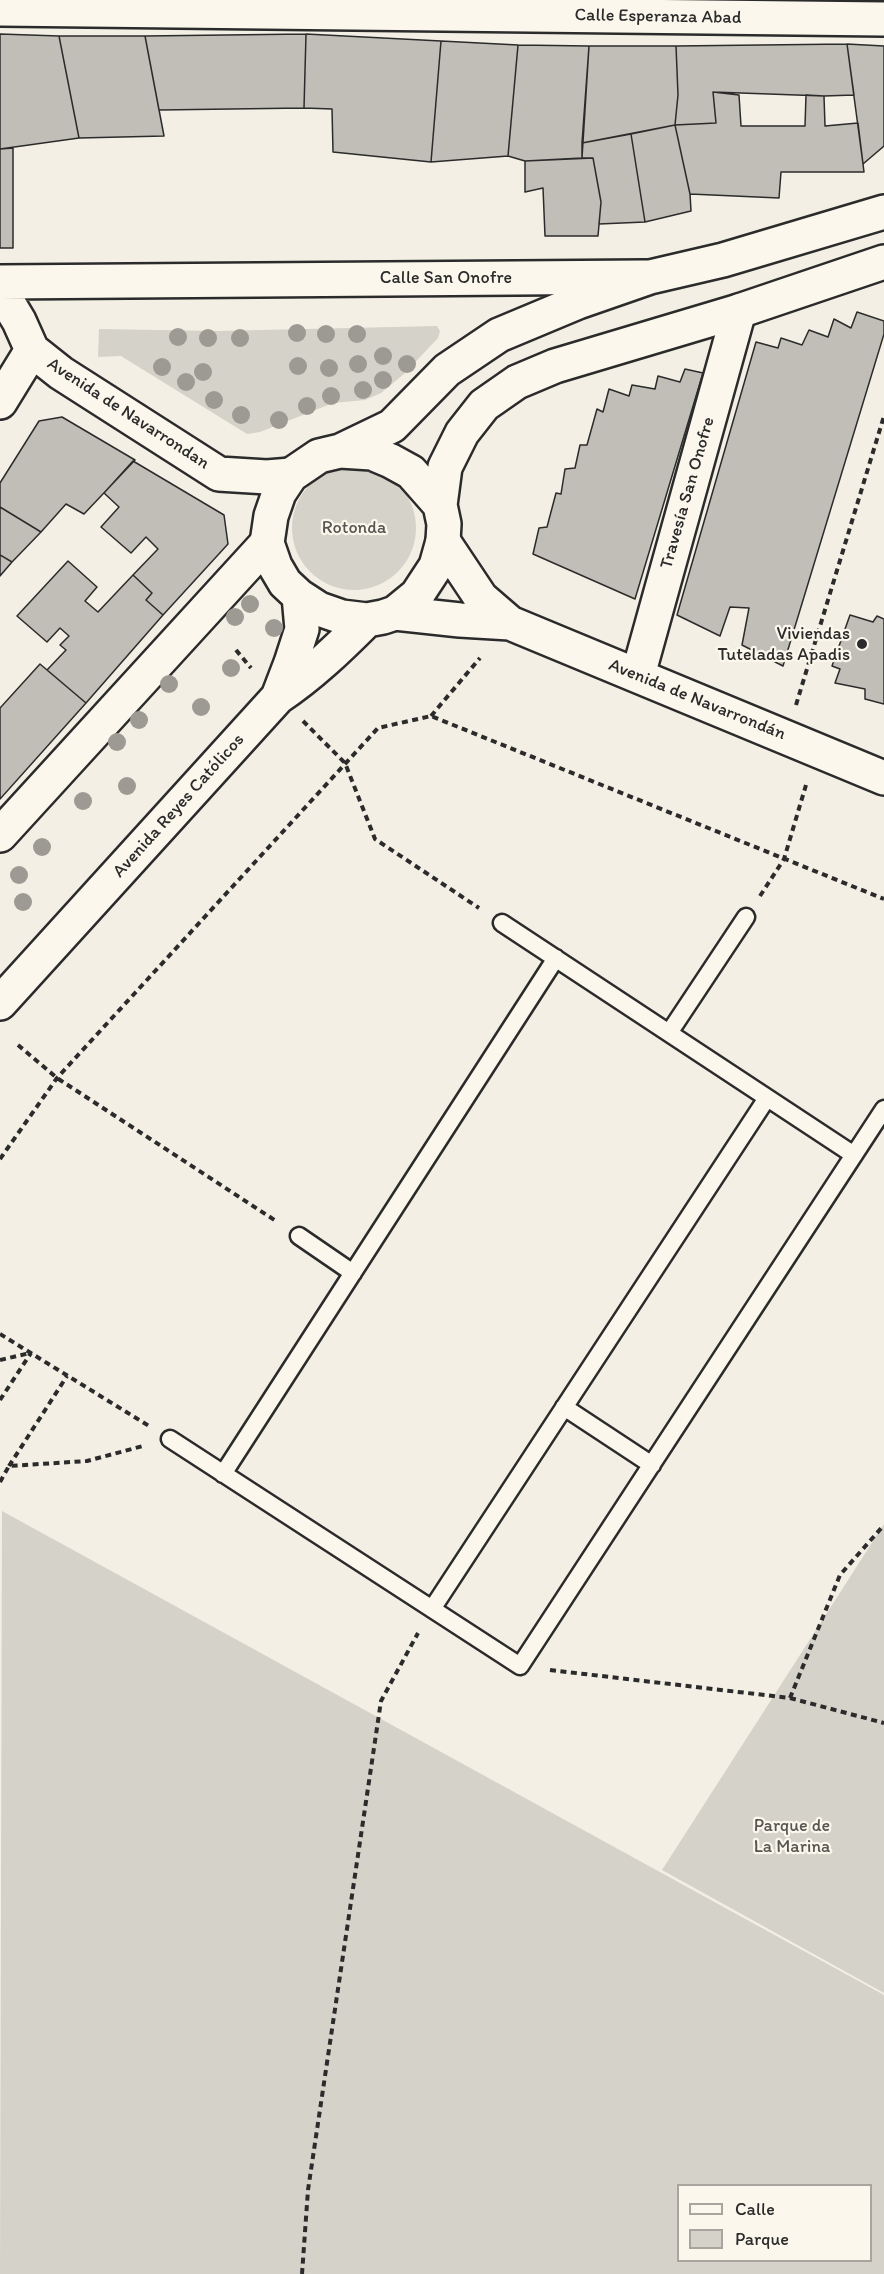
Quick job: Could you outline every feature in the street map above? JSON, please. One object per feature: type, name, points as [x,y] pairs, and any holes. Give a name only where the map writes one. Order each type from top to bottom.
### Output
[{"type":"street","name":"Calle Esperanza Abad","points":[[0,9],[122,5],[884,19]]},
{"type":"street","name":"Calle San Onofre","points":[[0,282],[650,277],[723,260],[884,212]]},
{"type":"street","points":[[650,277],[579,302],[499,335],[447,370],[392,426],[340,451],[319,456],[291,475],[279,493],[271,516],[267,543],[275,566],[285,583],[299,596],[319,609],[342,617],[381,616],[417,595],[436,566],[443,541],[444,524],[440,505],[446,466],[462,433],[484,405],[517,382],[555,366],[739,311],[884,262]]},
{"type":"street","name":"Avenida de Navarrondan","points":[[0,294],[19,321],[32,350],[61,373],[219,474],[267,477],[291,475]]},
{"type":"street","name":"Travesía San Onofre","points":[[638,675],[739,311]]},
{"type":"street","points":[[0,402],[32,350]]},
{"type":"street","points":[[340,451],[372,453],[391,461],[411,472],[440,505]]},
{"type":"street","name":"Avenida de Navarrondán","points":[[443,541],[481,598],[510,623],[884,777]]},
{"type":"street","points":[[0,835],[267,543]]},
{"type":"street","points":[[278,697],[302,629],[299,596]]},
{"type":"street","name":"Avenida de Navarrondán","points":[[381,616],[510,623]]},
{"type":"street","name":"Avenida Reyes Católicos","points":[[0,1003],[278,697],[299,683],[381,616]]},
{"type":"lane","points":[[669,1033],[746,917]]},
{"type":"lane","points":[[502,923],[854,1155]]},
{"type":"lane","points":[[223,1474],[556,958]]},
{"type":"lane","points":[[432,1609],[767,1098]]},
{"type":"lane","points":[[170,1439],[520,1666],[884,1109]]},
{"type":"lane","points":[[299,1236],[353,1273]]},
{"type":"lane","points":[[564,1407],[652,1465]]},
{"type":"path","points":[[787,737],[884,416]]},
{"type":"path","points":[[431,716],[510,623]]},
{"type":"path","points":[[236,650],[278,697],[345,763],[375,839],[502,923]]},
{"type":"path","points":[[0,1159],[57,1078],[378,728],[431,716],[884,899]]},
{"type":"path","points":[[762,894],[784,859],[817,750]]},
{"type":"path","points":[[18,1046],[57,1078],[273,1220]]},
{"type":"path","points":[[0,1334],[170,1439]]},
{"type":"path","points":[[0,1360],[31,1353]]},
{"type":"path","points":[[0,1400],[31,1353]]},
{"type":"path","points":[[0,1482],[67,1376]]},
{"type":"path","points":[[9,1466],[87,1461],[170,1439]]},
{"type":"path","points":[[790,1698],[840,1575],[884,1526]]},
{"type":"path","points":[[302,2274],[308,2190],[381,1701],[432,1609]]},
{"type":"path","points":[[520,1666],[790,1698],[884,1723]]},
{"type":"green space","points":[[437,326],[440,331],[438,338],[404,374],[381,393],[365,400],[333,403],[260,432],[247,434],[121,356],[98,357],[99,329],[217,331]]},
{"type":"green space","name":"Rotonda","points":[[354,466],[378,471],[398,484],[411,504],[416,528],[411,552],[398,572],[378,585],[354,590],[330,585],[310,572],[297,552],[292,528],[297,504],[310,484],[330,471]]},
{"type":"green space","points":[[2,1511],[884,1995],[884,2274],[0,2274]]},
{"type":"green space","name":"Parque de La Marina","points":[[884,1524],[884,1993],[662,1870]]},
{"type":"building","points":[[0,34],[59,36],[79,138],[0,149]]},
{"type":"building","points":[[306,34],[441,41],[431,162],[333,152],[332,109],[304,108]]},
{"type":"building","points":[[306,34],[304,108],[159,110],[145,36]]},
{"type":"building","points":[[59,36],[145,36],[164,136],[79,138]]},
{"type":"building","points":[[441,41],[518,45],[508,156],[431,162]]},
{"type":"building","points":[[847,44],[884,46],[884,146],[863,164]]},
{"type":"building","points":[[847,44],[854,95],[713,92],[716,123],[675,125],[678,95],[676,46]]},
{"type":"building","points":[[518,45],[589,46],[582,158],[525,161],[508,156]]},
{"type":"building","points":[[589,46],[676,46],[678,95],[675,125],[582,143]]},
{"type":"building","points":[[713,92],[739,95],[741,126],[805,126],[806,95],[824,96],[825,126],[858,123],[864,172],[781,172],[779,198],[690,194],[675,125],[716,123]]},
{"type":"building","points":[[675,125],[690,194],[691,211],[645,222],[631,134]]},
{"type":"building","points":[[631,134],[645,222],[599,224],[601,202],[593,158],[582,158],[582,143]]},
{"type":"building","points":[[13,148],[13,248],[0,248],[0,149]]},
{"type":"building","points":[[593,158],[601,202],[598,236],[545,236],[543,188],[525,192],[525,161]]},
{"type":"building","points":[[857,312],[884,321],[884,334],[783,666],[742,645],[749,608],[730,607],[720,636],[677,615],[756,342],[778,348],[781,338],[802,345],[809,330],[828,337],[834,319],[851,328]]},
{"type":"building","points":[[685,369],[703,373],[635,599],[533,554],[539,528],[547,527],[556,493],[561,494],[565,469],[575,468],[580,445],[587,445],[597,409],[603,412],[609,389],[629,396],[632,385],[655,389],[658,376],[680,382]]},
{"type":"building","points":[[62,417],[135,460],[84,514],[66,504],[41,532],[0,507],[0,483],[39,421]]},
{"type":"building","points":[[133,461],[224,515],[228,544],[163,615],[146,600],[152,593],[133,575],[158,549],[146,537],[131,553],[101,527],[119,507],[104,493]]},
{"type":"building","points":[[0,507],[41,532],[12,562],[0,555]]},
{"type":"building","points":[[0,555],[12,562],[0,576]]},
{"type":"building","points":[[68,561],[97,587],[85,601],[98,612],[133,575],[152,593],[146,600],[163,615],[86,703],[47,670],[66,650],[60,645],[69,636],[60,628],[47,642],[17,616]]},
{"type":"building","name":"Viviendas Tuteladas Apadis","points":[[850,615],[873,622],[877,616],[884,619],[884,704],[865,699],[865,689],[835,683],[840,669],[832,666]]},
{"type":"building","points":[[40,664],[86,703],[0,799],[0,708]]},
{"type":"place","name":"Viviendas Tuteladas Apadis","points":[[862,644]]}]
